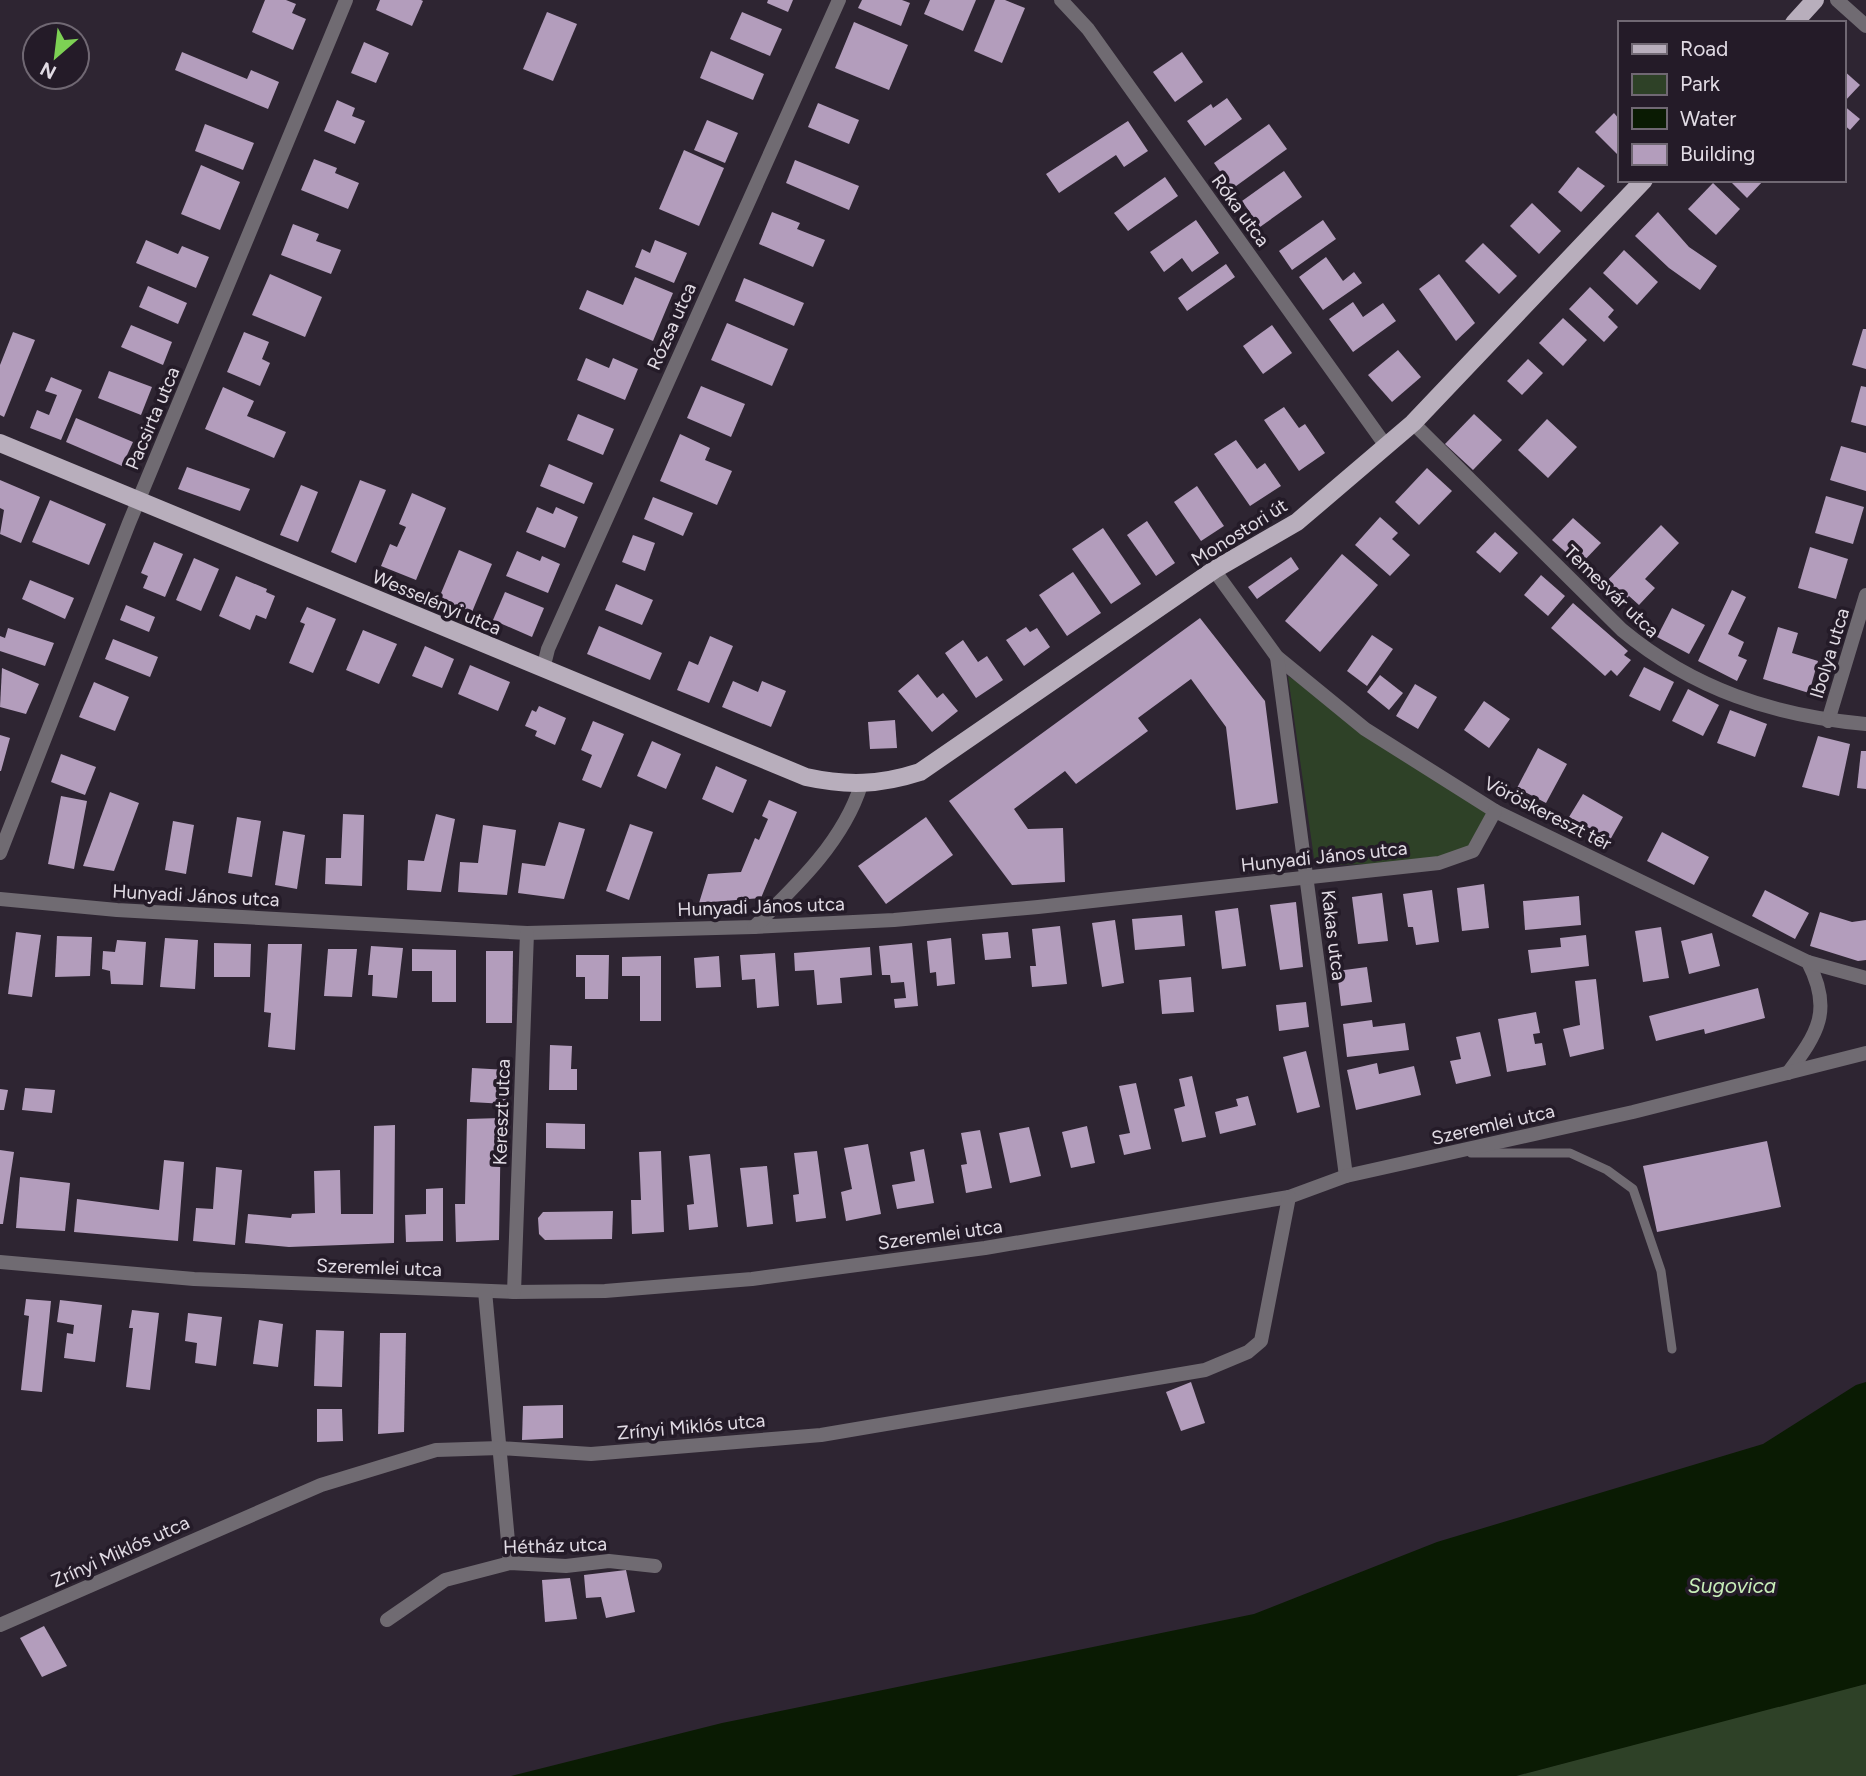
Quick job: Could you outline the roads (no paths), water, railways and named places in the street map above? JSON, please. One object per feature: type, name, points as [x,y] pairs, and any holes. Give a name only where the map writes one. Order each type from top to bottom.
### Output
[{"type":"main road","points":[[1796,21],[1815,0]]},
{"type":"main road","name":"Monostori út","points":[[862,785],[920,772],[1214,570],[1297,522],[1413,423],[1642,182]]},
{"type":"main road","name":"Wesselényi utca","points":[[0,443],[806,777],[862,785]]},
{"type":"street","name":"Pacsirta utca","points":[[0,853],[138,500],[346,0]]},
{"type":"street","name":"Rózsa utca","points":[[543,669],[548,649],[839,0]]},
{"type":"street","name":"Róka utca","points":[[1062,0],[1088,29],[1386,446]]},
{"type":"street","points":[[1836,0],[1866,26]]},
{"type":"street","name":"Temesvár utca","points":[[1413,423],[1622,630],[1650,654],[1697,682],[1742,700],[1789,714],[1866,724]]},
{"type":"street","name":"Vöröskereszt tér","points":[[1214,570],[1277,657],[1365,729],[1495,811],[1808,962],[1866,978]]},
{"type":"street","name":"Ibolya utca","points":[[1828,721],[1866,595]]},
{"type":"street","name":"Kakas utca","points":[[1277,657],[1346,1176]]},
{"type":"street","points":[[754,927],[804,878],[855,805],[862,785]]},
{"type":"street","name":"Hunyadi János utca","points":[[0,899],[130,911],[527,933],[894,920],[1438,863],[1473,851],[1495,811]]},
{"type":"street","name":"Kereszt utca","points":[[514,1292],[527,933]]},
{"type":"street","points":[[1788,1073],[1821,1024],[1819,983],[1808,962]]},
{"type":"street","name":"Szeremlei utca","points":[[0,1262],[194,1279],[514,1292],[605,1291],[752,1279],[985,1248],[1289,1197],[1346,1176],[1866,1053]]},
{"type":"street","name":"Zrínyi Miklós utca","points":[[0,1625],[321,1485],[436,1450],[500,1448],[591,1454],[821,1434],[1206,1370],[1248,1352],[1261,1341],[1289,1197]]},
{"type":"street","points":[[485,1291],[510,1563]]},
{"type":"street","name":"Hétház utca","points":[[387,1620],[445,1580],[510,1563],[566,1566],[609,1561],[655,1566]]},
{"type":"lane","points":[[1450,1153],[1570,1153],[1607,1170],[1633,1189],[1661,1271],[1672,1349]]},
{"type":"water","name":"Sugovica","points":[[1866,1382],[1866,1684],[1516,1776],[511,1776],[722,1723],[1254,1614],[1437,1542],[1763,1444],[1856,1385]]}]
